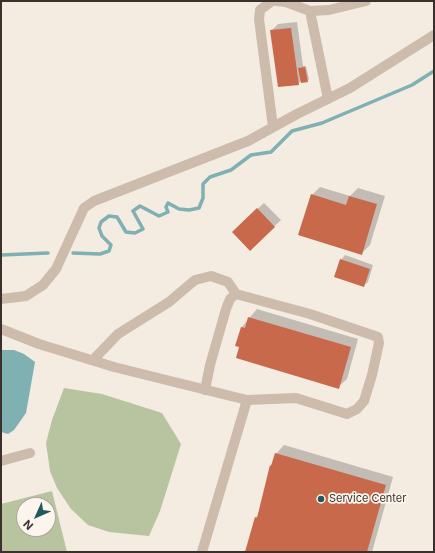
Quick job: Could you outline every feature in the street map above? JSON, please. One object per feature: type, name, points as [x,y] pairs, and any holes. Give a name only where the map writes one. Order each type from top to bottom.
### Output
[{"type":"lane","points":[[272,1],[260,10],[259,19],[273,127]]},
{"type":"lane","points":[[276,1],[286,2],[310,11],[329,10],[366,1]]},
{"type":"lane","points":[[310,11],[328,99]]},
{"type":"lane","points":[[1,299],[26,296],[43,285],[56,269],[84,208],[94,201],[248,141],[350,88],[434,35]]},
{"type":"lane","points":[[1,329],[39,344],[93,360],[206,390],[247,400],[296,398],[347,414],[356,409],[364,401],[379,343],[378,337],[368,333],[236,294],[228,282],[211,276],[195,280],[169,302],[118,334],[93,360]]},
{"type":"lane","points":[[206,390],[210,365],[226,309],[230,299],[236,294]]},
{"type":"lane","points":[[202,552],[247,400]]},
{"type":"lane","points":[[1,461],[30,453]]},
{"type":"green space","points":[[64,388],[102,394],[162,413],[181,444],[160,511],[149,536],[109,532],[88,525],[71,509],[57,488],[50,471],[46,443],[52,420]]},
{"type":"green space","points":[[52,491],[53,497],[28,497]]},
{"type":"green space","points":[[16,500],[16,537],[56,537],[56,507],[67,552],[1,552],[1,504]]},
{"type":"water","points":[[1,350],[14,350],[24,354],[35,362],[26,413],[14,430],[8,434],[1,432]]},
{"type":"building","points":[[291,28],[299,85],[278,87],[270,30]]},
{"type":"building","points":[[305,67],[308,82],[301,83],[298,68]]},
{"type":"building","points":[[311,194],[346,205],[349,196],[377,204],[362,255],[298,235]]},
{"type":"building","points":[[257,208],[275,227],[250,251],[232,232]]},
{"type":"building","points":[[340,259],[370,269],[364,287],[334,277]]},
{"type":"building","points":[[248,317],[351,347],[339,389],[236,358],[239,347],[235,346],[241,327],[245,328]]},
{"type":"building","name":"Service Center","points":[[275,453],[386,485],[367,552],[245,552],[255,517],[257,518],[270,465],[271,466]]},
{"type":"waterway","points":[[73,253],[100,254],[109,251],[111,245],[102,236],[99,228],[101,222],[109,216],[117,217],[126,232],[135,233],[143,229],[133,211],[140,206],[159,216],[168,212],[166,207],[168,203],[179,209],[189,210],[199,208],[203,198],[203,184],[210,177],[231,170],[251,155],[271,152],[292,131],[322,123],[412,85],[434,71]]},
{"type":"waterway","points":[[1,255],[48,253]]},
{"type":"place","name":"Service Center","points":[[321,499]]}]
